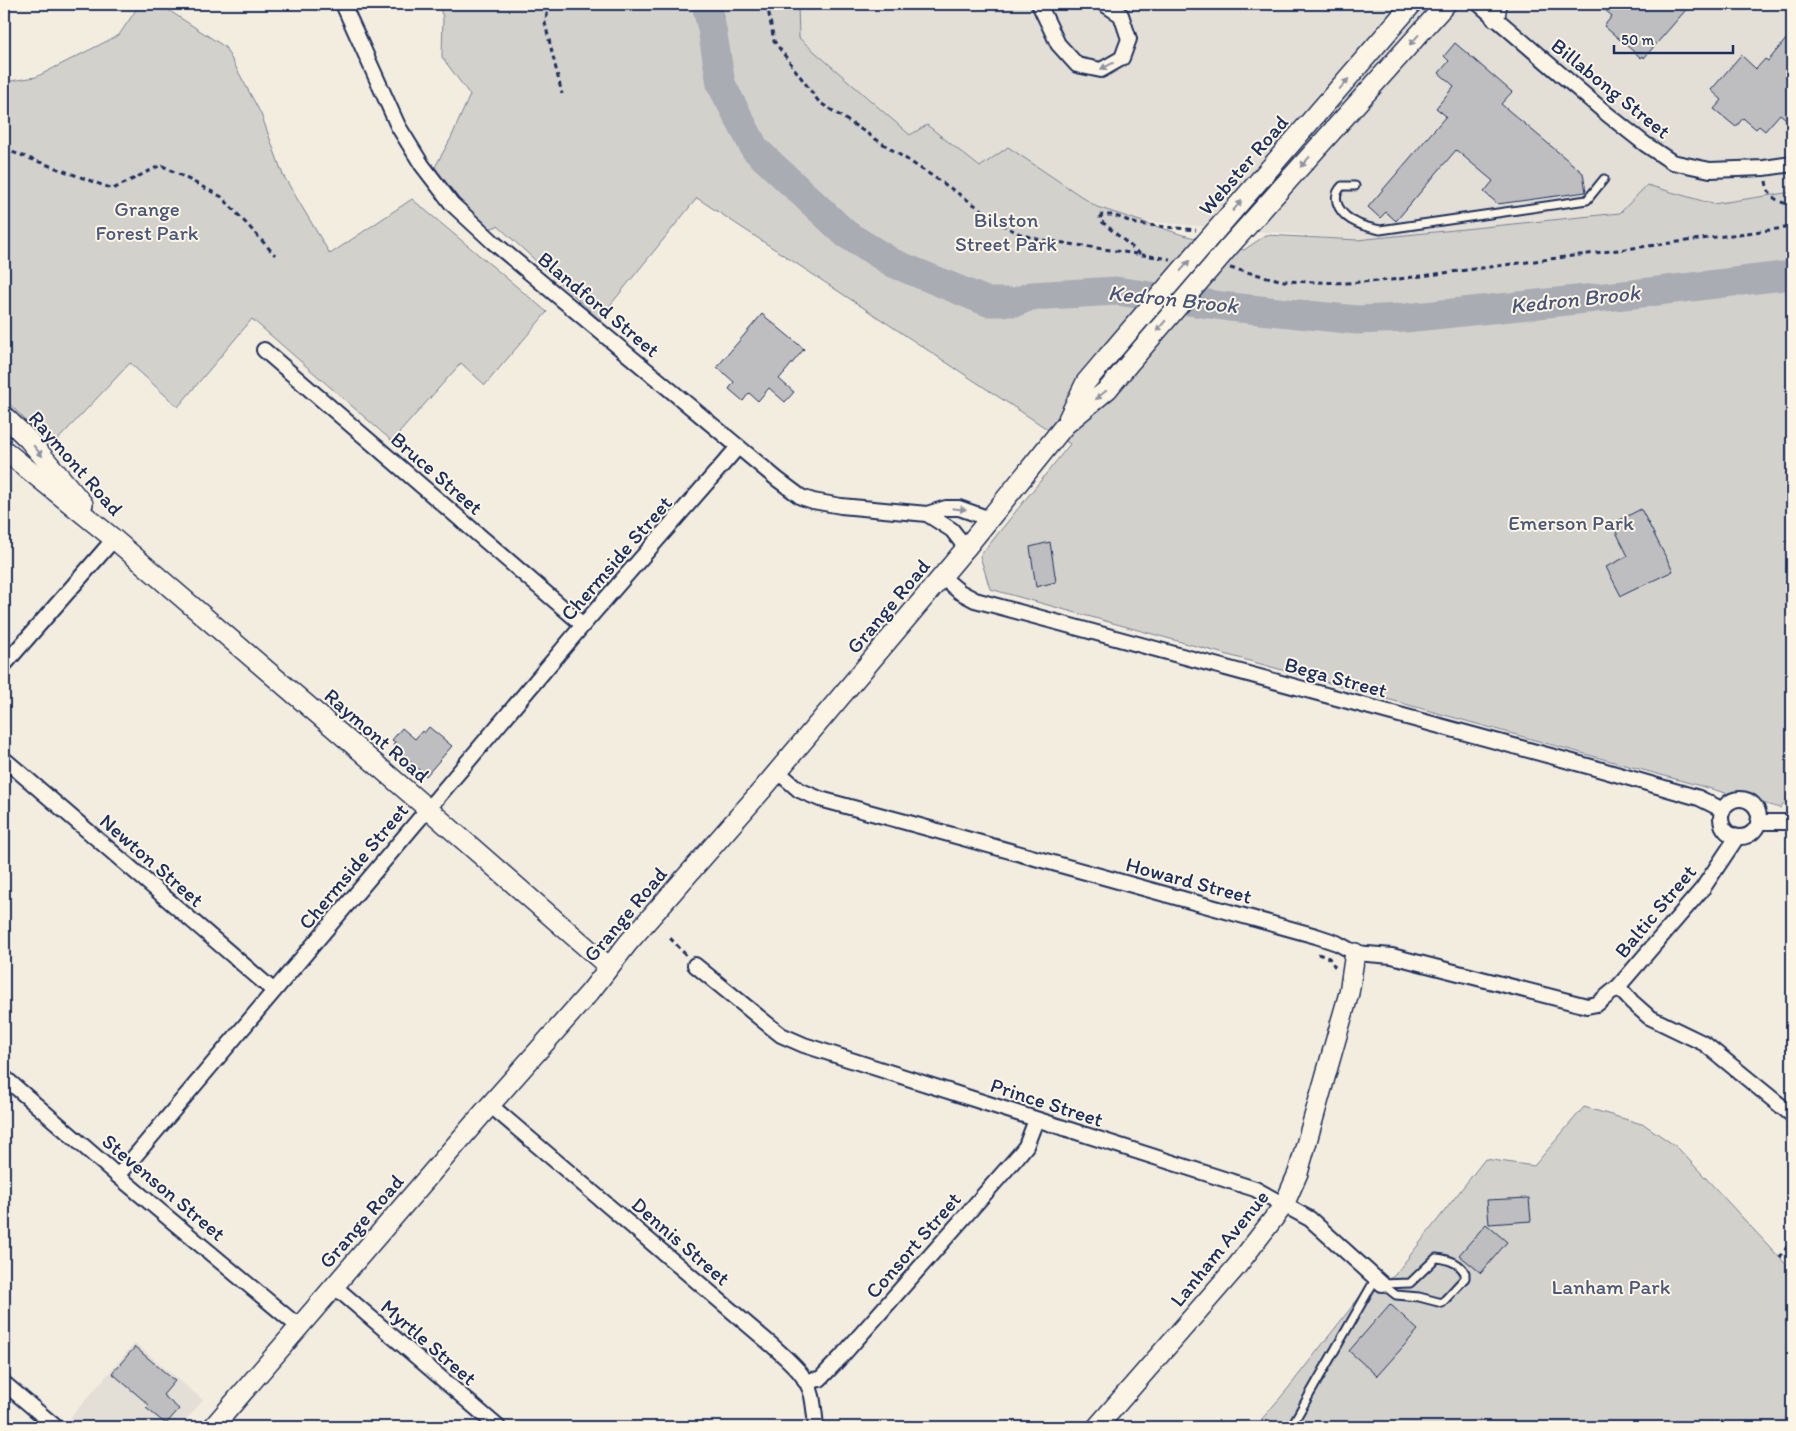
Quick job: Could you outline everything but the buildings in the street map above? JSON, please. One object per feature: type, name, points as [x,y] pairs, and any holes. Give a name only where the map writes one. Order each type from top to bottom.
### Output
[{"type":"main road","name":"Webster Road","points":[[1108,356],[1203,237],[1412,4]]},
{"type":"main road","name":"Webster Road","points":[[1227,249],[1446,4]]},
{"type":"main road","name":"Grange Road","points":[[213,1427],[490,1105],[590,992],[609,967],[778,771],[966,548],[1065,425],[1108,389],[1227,249]]},
{"type":"main road","name":"Grange Road","points":[[1065,425],[1086,382],[1108,356]]},
{"type":"main road","name":"Raymont Road","points":[[4,416],[28,439],[114,540]]},
{"type":"main road","name":"Raymont Road","points":[[4,450],[114,540],[609,967]]},
{"type":"main road","name":"Lanham Avenue","points":[[1097,1427],[1237,1266],[1284,1206],[1298,1173],[1350,992],[1355,953]]},
{"type":"street","name":"Blandford Street","points":[[343,4],[398,126],[422,165],[452,204],[493,242],[789,489],[813,502],[864,509],[927,514],[946,508],[959,508],[990,518]]},
{"type":"street","points":[[1040,4],[1058,44],[1077,65],[1101,70],[1122,58],[1129,39],[1121,15],[1104,4]]},
{"type":"street","name":"Billabong Street","points":[[1479,4],[1496,10],[1607,114],[1645,144],[1672,162],[1710,170],[1764,168],[1792,164]]},
{"type":"street","name":"Bruce Street","points":[[264,350],[583,626]]},
{"type":"street","name":"Chermside Street","points":[[118,1176],[583,626],[738,447]]},
{"type":"street","name":"Blandford Street","points":[[927,514],[952,530],[966,548]]},
{"type":"street","points":[[4,665],[114,540]]},
{"type":"street","name":"Bega Street","points":[[942,576],[960,592],[975,600],[1632,779],[1699,798],[1722,810]]},
{"type":"street","name":"Newton Street","points":[[4,759],[274,990]]},
{"type":"street","name":"Howard Street","points":[[778,771],[799,790],[820,800],[909,822],[1316,936],[1355,953],[1392,956],[1556,999],[1587,1006],[1597,1004]]},
{"type":"street","points":[[1742,799],[1755,807],[1758,814],[1758,822],[1754,830],[1746,836],[1737,837],[1723,827],[1721,819],[1722,810],[1734,800],[1742,799]]},
{"type":"street","points":[[1758,822],[1792,822]]},
{"type":"street","name":"Baltic Street","points":[[1597,1004],[1618,987],[1703,888],[1737,837]]},
{"type":"street","name":"Prince Street","points":[[695,965],[771,1028],[790,1039],[824,1052],[1255,1189],[1310,1219],[1379,1281]]},
{"type":"street","points":[[1618,987],[1649,1017],[1705,1044],[1792,1115]]},
{"type":"street","name":"Stevenson Street","points":[[4,1077],[118,1176],[299,1327]]},
{"type":"street","name":"Dennis Street","points":[[490,1105],[774,1347],[798,1371],[805,1381],[812,1395],[816,1427]]},
{"type":"street","name":"Consort Street","points":[[805,1381],[820,1379],[841,1357],[1018,1156],[1026,1146],[1036,1120]]},
{"type":"street","name":"Myrtle Street","points":[[334,1286],[498,1427]]},
{"type":"street","points":[[4,1383],[56,1427]]},
{"type":"lane","points":[[1356,186],[1342,186],[1338,190],[1336,196],[1338,207],[1357,224],[1380,230],[1587,200],[1604,180]]},
{"type":"lane","points":[[1436,1258],[1445,1259],[1455,1264],[1465,1274],[1465,1278],[1442,1303],[1419,1297],[1396,1295],[1379,1281],[1410,1283],[1436,1258]]},
{"type":"lane","points":[[1291,1427],[1379,1281]]},
{"type":"path","points":[[549,4],[545,23],[562,94]]},
{"type":"path","points":[[4,149],[114,189],[161,165],[222,197],[275,255]]},
{"type":"path","points":[[1764,168],[1768,192],[1771,196],[1792,205]]},
{"type":"path","points":[[1141,254],[1102,221],[1100,218],[1102,215],[1113,215],[1137,224],[1203,237]]},
{"type":"path","points":[[670,938],[695,965]]},
{"type":"path","points":[[1318,954],[1329,958],[1337,970]]},
{"type":"path","points":[[1780,1258],[1792,1239]]},
{"type":"shaded area","points":[[798,4],[1792,4],[1792,192],[1713,204],[1648,185],[1620,213],[1357,240],[1141,221],[1097,207],[1008,148],[980,167],[927,125],[910,135],[799,38]]},
{"type":"shaded area","points":[[135,1343],[203,1400],[180,1427],[81,1427],[70,1418]]},
{"type":"green space","name":"Grange Forest Park","points":[[140,4],[159,4],[225,47],[261,114],[283,175],[330,254],[412,199],[547,312],[485,385],[461,363],[392,441],[252,319],[178,407],[130,363],[51,447],[4,398],[4,82],[36,77],[119,35]]},
{"type":"green space","points":[[438,4],[798,4],[799,38],[910,135],[927,125],[980,167],[1008,147],[1097,207],[1183,235],[1244,250],[1266,235],[1357,240],[1620,213],[1647,185],[1713,204],[1792,192],[1792,794],[1780,808],[990,589],[980,556],[1070,444],[697,198],[599,319],[498,226],[488,229],[460,202],[435,167],[451,138],[470,95],[442,57],[443,17]]},
{"type":"green space","name":"Lanham Park","points":[[1584,1107],[1645,1125],[1677,1147],[1792,1271],[1792,1417],[1788,1427],[1255,1427],[1286,1391],[1361,1295],[1394,1276],[1485,1159],[1534,1166]]},
{"type":"waterway","name":"Kedron Brook","points":[[706,4],[721,84],[755,149],[846,234],[893,263],[988,302],[1016,302],[1031,296],[1116,291],[1230,307],[1357,320],[1406,318],[1792,275]]},
{"type":"park label","name":"Bilston Street Park","points":[[1006,231]]},
{"type":"park label","name":"Emerson Park","points":[[1571,522]]}]
